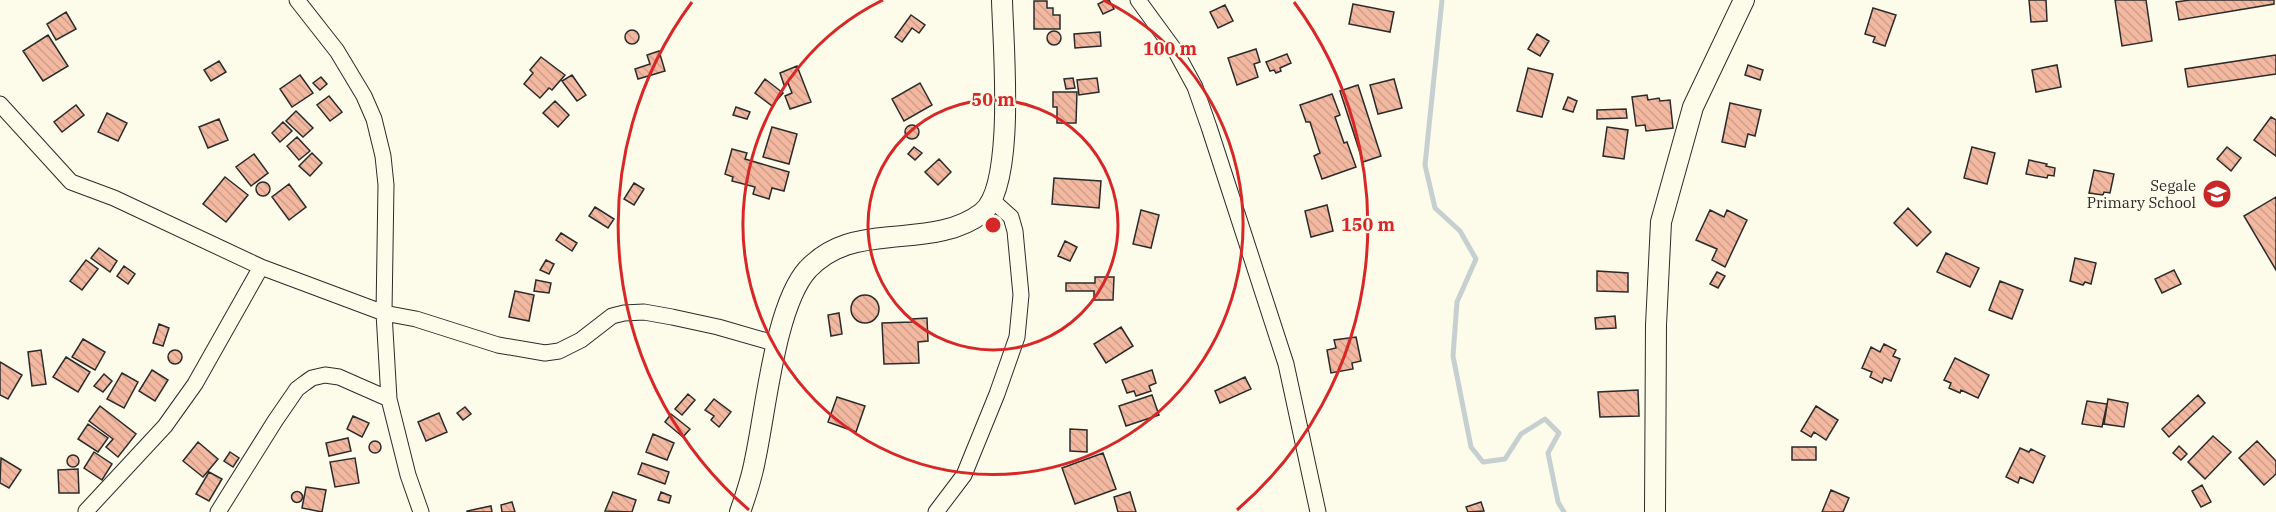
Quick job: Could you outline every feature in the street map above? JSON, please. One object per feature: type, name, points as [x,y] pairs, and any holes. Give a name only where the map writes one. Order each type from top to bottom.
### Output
[{"type":"street","points":[[297,0],[337,51],[364,96],[374,119],[386,185],[384,313],[389,399],[408,475],[421,512]]},
{"type":"street","points":[[740,512],[755,461],[777,344],[790,299],[808,269],[833,249],[857,242],[934,233],[954,228],[984,212],[992,200],[1000,179],[1004,146],[1002,0]]},
{"type":"street","points":[[1138,0],[1176,52],[1195,87],[1286,364],[1318,512]]},
{"type":"street","points":[[1655,512],[1656,325],[1661,222],[1693,107],[1744,0]]},
{"type":"street","points":[[0,104],[71,182],[114,198],[261,267],[384,313],[416,319],[498,345],[545,353],[560,351],[581,340],[612,316],[644,312],[718,327],[777,344]]},
{"type":"street","points":[[936,512],[964,475],[1017,337],[1021,295],[1015,231],[1011,217],[992,200]]},
{"type":"street","points":[[86,512],[165,426],[195,384],[261,267]]},
{"type":"street","points":[[218,512],[275,421],[305,382],[325,375],[339,377],[389,399]]},
{"type":"building","points":[[1109,0],[1114,9],[1103,14],[1098,4]]},
{"type":"building","points":[[2029,0],[2046,0],[2047,21],[2031,22]]},
{"type":"building","points":[[2115,0],[2146,0],[2152,41],[2122,46]]},
{"type":"building","points":[[2274,0],[2274,4],[2179,20],[2176,2]]},
{"type":"building","points":[[1034,1],[1047,1],[1047,8],[1053,8],[1053,15],[1060,15],[1060,29],[1034,29]]},
{"type":"building","points":[[1353,4],[1394,12],[1390,32],[1349,24]]},
{"type":"building","points":[[1225,5],[1233,21],[1218,28],[1210,12]]},
{"type":"building","points":[[1873,8],[1896,15],[1885,46],[1873,42],[1875,37],[1865,34]]},
{"type":"building","points":[[66,12],[76,29],[56,40],[47,24]]},
{"type":"building","points":[[911,15],[925,25],[919,33],[912,28],[902,42],[895,37]]},
{"type":"building","points":[[632,30],[637,32],[639,37],[637,42],[632,44],[627,42],[625,37],[627,32]]},
{"type":"building","points":[[1054,31],[1059,33],[1061,38],[1059,43],[1054,45],[1049,43],[1047,38],[1049,33]]},
{"type":"building","points":[[1100,32],[1101,46],[1075,48],[1074,34]]},
{"type":"building","points":[[1537,34],[1549,41],[1540,56],[1528,49]]},
{"type":"building","points":[[48,35],[68,66],[43,81],[23,51]]},
{"type":"building","points":[[1256,49],[1260,62],[1254,64],[1258,77],[1237,85],[1228,58]]},
{"type":"building","points":[[659,51],[665,71],[638,79],[635,69],[650,64],[647,55]]},
{"type":"building","points":[[1287,54],[1291,63],[1280,68],[1281,71],[1276,73],[1274,70],[1270,71],[1266,62]]},
{"type":"building","points":[[2276,55],[2276,74],[2188,87],[2185,69]]},
{"type":"building","points":[[541,57],[565,75],[552,90],[549,88],[540,98],[524,84],[533,73],[530,70]]},
{"type":"building","points":[[219,61],[226,72],[211,81],[204,70]]},
{"type":"building","points":[[1748,65],[1763,70],[1760,80],[1745,75]]},
{"type":"building","points":[[2057,65],[2061,87],[2036,92],[2032,70]]},
{"type":"building","points":[[797,66],[811,102],[790,109],[785,96],[792,93],[788,83],[784,85],[780,73]]},
{"type":"building","points":[[1528,68],[1553,74],[1542,117],[1517,111]]},
{"type":"building","points":[[300,75],[313,93],[292,107],[280,89]]},
{"type":"building","points":[[572,75],[586,95],[577,101],[562,81]]},
{"type":"building","points":[[321,77],[327,84],[320,90],[313,83]]},
{"type":"building","points":[[1073,78],[1075,88],[1066,89],[1064,79]]},
{"type":"building","points":[[1097,78],[1099,92],[1079,95],[1077,80]]},
{"type":"building","points":[[765,79],[783,93],[772,106],[755,93]]},
{"type":"building","points":[[1394,79],[1402,108],[1378,114],[1370,85]]},
{"type":"building","points":[[920,83],[932,105],[904,121],[892,99]]},
{"type":"building","points":[[1358,85],[1381,156],[1363,162],[1340,91]]},
{"type":"building","points":[[1053,92],[1077,92],[1076,123],[1057,123],[1057,107],[1053,107]]},
{"type":"building","points":[[1332,94],[1340,115],[1335,117],[1356,167],[1322,179],[1314,156],[1320,153],[1310,122],[1306,122],[1300,105]]},
{"type":"building","points":[[1647,95],[1648,100],[1659,98],[1660,101],[1670,100],[1673,128],[1646,131],[1645,125],[1636,126],[1632,97]]},
{"type":"building","points":[[329,96],[342,112],[330,121],[317,105]]},
{"type":"building","points":[[1568,97],[1577,101],[1573,112],[1563,109]]},
{"type":"building","points":[[555,101],[569,115],[558,127],[543,113]]},
{"type":"building","points":[[1730,103],[1761,110],[1755,136],[1748,134],[1745,147],[1722,142]]},
{"type":"building","points":[[76,105],[84,115],[62,132],[54,122]]},
{"type":"building","points":[[736,107],[750,112],[747,119],[733,115]]},
{"type":"building","points":[[1626,109],[1627,118],[1597,119],[1597,110]]},
{"type":"building","points":[[296,111],[313,128],[303,137],[286,121]]},
{"type":"building","points":[[107,113],[127,123],[118,141],[98,132]]},
{"type":"building","points":[[2271,117],[2276,120],[2276,156],[2254,140]]},
{"type":"building","points":[[219,119],[228,140],[208,148],[199,127]]},
{"type":"building","points":[[283,122],[292,131],[280,142],[272,133]]},
{"type":"building","points":[[909,125],[915,125],[919,132],[915,139],[909,139],[905,135],[905,129]]},
{"type":"building","points":[[772,127],[797,134],[789,164],[763,157]]},
{"type":"building","points":[[1607,127],[1628,130],[1624,159],[1603,156]]},
{"type":"building","points":[[297,137],[310,151],[299,160],[287,146]]},
{"type":"building","points":[[914,147],[922,153],[915,160],[908,154]]},
{"type":"building","points":[[1972,147],[1995,153],[1987,184],[1964,178]]},
{"type":"building","points":[[2227,147],[2241,158],[2231,171],[2217,159]]},
{"type":"building","points":[[732,149],[747,153],[745,159],[789,172],[784,191],[772,188],[769,199],[753,194],[755,187],[732,181],[733,177],[725,174]]},
{"type":"building","points":[[312,153],[322,163],[310,176],[299,166]]},
{"type":"building","points":[[254,154],[268,173],[251,186],[236,167]]},
{"type":"building","points":[[939,159],[951,172],[938,185],[925,172]]},
{"type":"building","points":[[2029,160],[2055,168],[2054,176],[2048,175],[2047,178],[2026,174]]},
{"type":"building","points":[[2094,170],[2114,174],[2110,193],[2104,192],[2103,195],[2089,193]]},
{"type":"building","points":[[225,177],[248,195],[226,222],[203,204]]},
{"type":"building","points":[[1054,178],[1101,181],[1099,208],[1052,204]]},
{"type":"building","points":[[263,182],[268,184],[270,189],[268,194],[263,196],[258,194],[256,189],[258,184]]},
{"type":"building","points":[[634,183],[644,189],[634,205],[624,199]]},
{"type":"building","points":[[289,184],[306,207],[289,220],[272,197]]},
{"type":"building","points":[[2276,197],[2276,270],[2244,216]]},
{"type":"building","points":[[1327,205],[1333,231],[1311,237],[1305,211]]},
{"type":"building","points":[[595,207],[614,219],[608,228],[589,216]]},
{"type":"building","points":[[1908,208],[1931,232],[1917,246],[1894,223]]},
{"type":"building","points":[[1141,210],[1159,215],[1151,248],[1133,244]]},
{"type":"building","points":[[1710,210],[1724,217],[1727,210],[1747,220],[1725,267],[1712,260],[1717,249],[1696,240]]},
{"type":"building","points":[[561,233],[577,243],[572,251],[556,240]]},
{"type":"building","points":[[1065,241],[1077,247],[1070,261],[1058,256]]},
{"type":"building","points":[[99,248],[117,261],[110,272],[91,258]]},
{"type":"building","points":[[1946,253],[1979,268],[1970,287],[1937,272]]},
{"type":"building","points":[[2075,258],[2096,263],[2091,284],[2085,282],[2083,285],[2070,281]]},
{"type":"building","points":[[86,260],[98,269],[82,290],[70,281]]},
{"type":"building","points":[[546,260],[554,264],[549,274],[540,270]]},
{"type":"building","points":[[124,266],[135,274],[128,284],[117,276]]},
{"type":"building","points":[[2174,270],[2181,284],[2162,293],[2155,279]]},
{"type":"building","points":[[1597,271],[1628,273],[1628,292],[1597,291]]},
{"type":"building","points":[[1717,272],[1725,276],[1718,288],[1710,284]]},
{"type":"building","points":[[1095,277],[1114,277],[1113,300],[1094,300],[1094,291],[1066,291],[1066,283],[1095,283]]},
{"type":"building","points":[[536,280],[551,283],[549,293],[534,291]]},
{"type":"building","points":[[2000,281],[2023,290],[2012,319],[1989,310]]},
{"type":"building","points":[[515,291],[534,295],[529,321],[509,317]]},
{"type":"building","points":[[865,295],[875,299],[879,309],[875,319],[865,323],[855,319],[851,309],[855,299]]},
{"type":"building","points":[[839,313],[842,334],[831,336],[828,315]]},
{"type":"building","points":[[1615,316],[1616,328],[1596,329],[1595,318]]},
{"type":"building","points":[[927,318],[928,341],[918,342],[919,363],[884,364],[882,323],[912,322],[912,319]]},
{"type":"building","points":[[159,324],[169,328],[163,346],[153,343]]},
{"type":"building","points":[[1121,327],[1133,346],[1106,363],[1094,344]]},
{"type":"building","points":[[1356,337],[1361,361],[1352,363],[1353,369],[1331,373],[1327,350],[1336,348],[1334,340]]},
{"type":"building","points":[[83,339],[105,352],[95,370],[72,357]]},
{"type":"building","points":[[1884,344],[1896,350],[1893,356],[1900,359],[1891,381],[1884,378],[1882,383],[1870,377],[1872,372],[1862,368],[1871,347],[1880,352]]},
{"type":"building","points":[[41,350],[46,384],[32,386],[28,352]]},
{"type":"building","points":[[172,350],[178,350],[182,357],[178,364],[172,364],[168,360],[168,354]]},
{"type":"building","points":[[66,357],[90,372],[78,392],[53,377]]},
{"type":"building","points":[[1955,358],[1989,375],[1978,398],[1961,390],[1960,393],[1949,388],[1951,383],[1944,380]]},
{"type":"building","points":[[0,362],[22,375],[8,399],[0,395]]},
{"type":"building","points":[[152,370],[168,380],[155,401],[139,391]]},
{"type":"building","points":[[1152,370],[1156,383],[1149,386],[1151,391],[1136,396],[1134,391],[1127,393],[1122,380]]},
{"type":"building","points":[[122,373],[138,382],[124,408],[107,399]]},
{"type":"building","points":[[104,374],[112,381],[103,392],[94,386]]},
{"type":"building","points":[[1245,377],[1251,389],[1220,403],[1215,391]]},
{"type":"building","points":[[1638,390],[1639,416],[1600,417],[1598,392]]},
{"type":"building","points":[[688,394],[695,400],[682,415],[675,409]]},
{"type":"building","points":[[1152,395],[1159,415],[1126,426],[1119,406]]},
{"type":"building","points":[[2198,395],[2205,403],[2169,437],[2162,429]]},
{"type":"building","points":[[837,397],[865,406],[856,432],[828,422]]},
{"type":"building","points":[[714,399],[731,412],[719,427],[711,420],[714,416],[705,410]]},
{"type":"building","points":[[2108,399],[2128,403],[2124,427],[2104,424]]},
{"type":"building","points":[[2087,401],[2107,404],[2102,427],[2082,424]]},
{"type":"building","points":[[100,406],[136,434],[118,457],[106,447],[113,439],[89,421]]},
{"type":"building","points":[[1816,406],[1838,420],[1826,440],[1814,432],[1811,437],[1801,431]]},
{"type":"building","points":[[465,407],[471,414],[463,420],[457,413]]},
{"type":"building","points":[[439,413],[447,432],[426,441],[418,422]]},
{"type":"building","points":[[671,414],[690,429],[683,437],[665,422]]},
{"type":"building","points":[[353,416],[369,423],[362,437],[347,429]]},
{"type":"building","points":[[88,424],[108,438],[98,452],[78,439]]},
{"type":"building","points":[[1070,429],[1087,430],[1087,452],[1070,451]]},
{"type":"building","points":[[653,434],[674,443],[667,460],[646,452]]},
{"type":"building","points":[[2213,436],[2231,452],[2205,479],[2188,462]]},
{"type":"building","points":[[348,438],[351,451],[329,456],[326,443]]},
{"type":"building","points":[[377,441],[381,447],[377,453],[373,453],[369,445]]},
{"type":"building","points":[[2257,441],[2276,461],[2276,474],[2264,485],[2239,458]]},
{"type":"building","points":[[198,442],[218,459],[203,477],[183,461]]},
{"type":"building","points":[[2179,446],[2187,454],[2181,460],[2173,453]]},
{"type":"building","points":[[1792,447],[1816,447],[1816,460],[1792,460]]},
{"type":"building","points":[[2020,448],[2029,452],[2031,449],[2045,456],[2033,483],[2020,477],[2018,483],[2006,477]]},
{"type":"building","points":[[94,452],[112,464],[102,480],[84,468]]},
{"type":"building","points":[[230,452],[239,458],[233,467],[224,461]]},
{"type":"building","points":[[1103,453],[1116,489],[1075,504],[1062,468]]},
{"type":"building","points":[[75,455],[79,461],[75,467],[71,467],[67,459]]},
{"type":"building","points":[[1,458],[21,470],[9,488],[0,483]]},
{"type":"building","points":[[355,458],[359,483],[335,487],[330,462]]},
{"type":"building","points":[[642,463],[669,472],[665,484],[638,474]]},
{"type":"building","points":[[78,469],[79,493],[59,493],[58,470]]},
{"type":"building","points":[[209,472],[222,479],[209,501],[196,494]]},
{"type":"building","points":[[2202,485],[2211,502],[2201,507],[2192,491]]},
{"type":"building","points":[[306,487],[326,490],[322,512],[302,508]]},
{"type":"building","points":[[1831,490],[1849,498],[1843,512],[1822,512]]},
{"type":"building","points":[[297,492],[301,493],[301,501],[297,502],[293,501],[292,497],[293,493]]},
{"type":"building","points":[[613,492],[636,500],[632,512],[605,511]]},
{"type":"building","points":[[661,492],[671,496],[669,503],[658,500]]},
{"type":"building","points":[[1130,492],[1136,512],[1118,512],[1114,497]]},
{"type":"building","points":[[512,502],[515,512],[502,512],[501,505]]},
{"type":"building","points":[[1481,502],[1484,511],[1468,512],[1466,507]]},
{"type":"building","points":[[491,506],[492,512],[467,512],[467,511]]},
{"type":"waterway","points":[[1442,0],[1425,165],[1435,208],[1460,231],[1476,259],[1457,302],[1453,356],[1471,447],[1483,462],[1505,459],[1521,434],[1545,419],[1559,433],[1548,453],[1558,502],[1564,512]]},
{"type":"place","name":"Segale Primary School","points":[[2217,194]]}]
